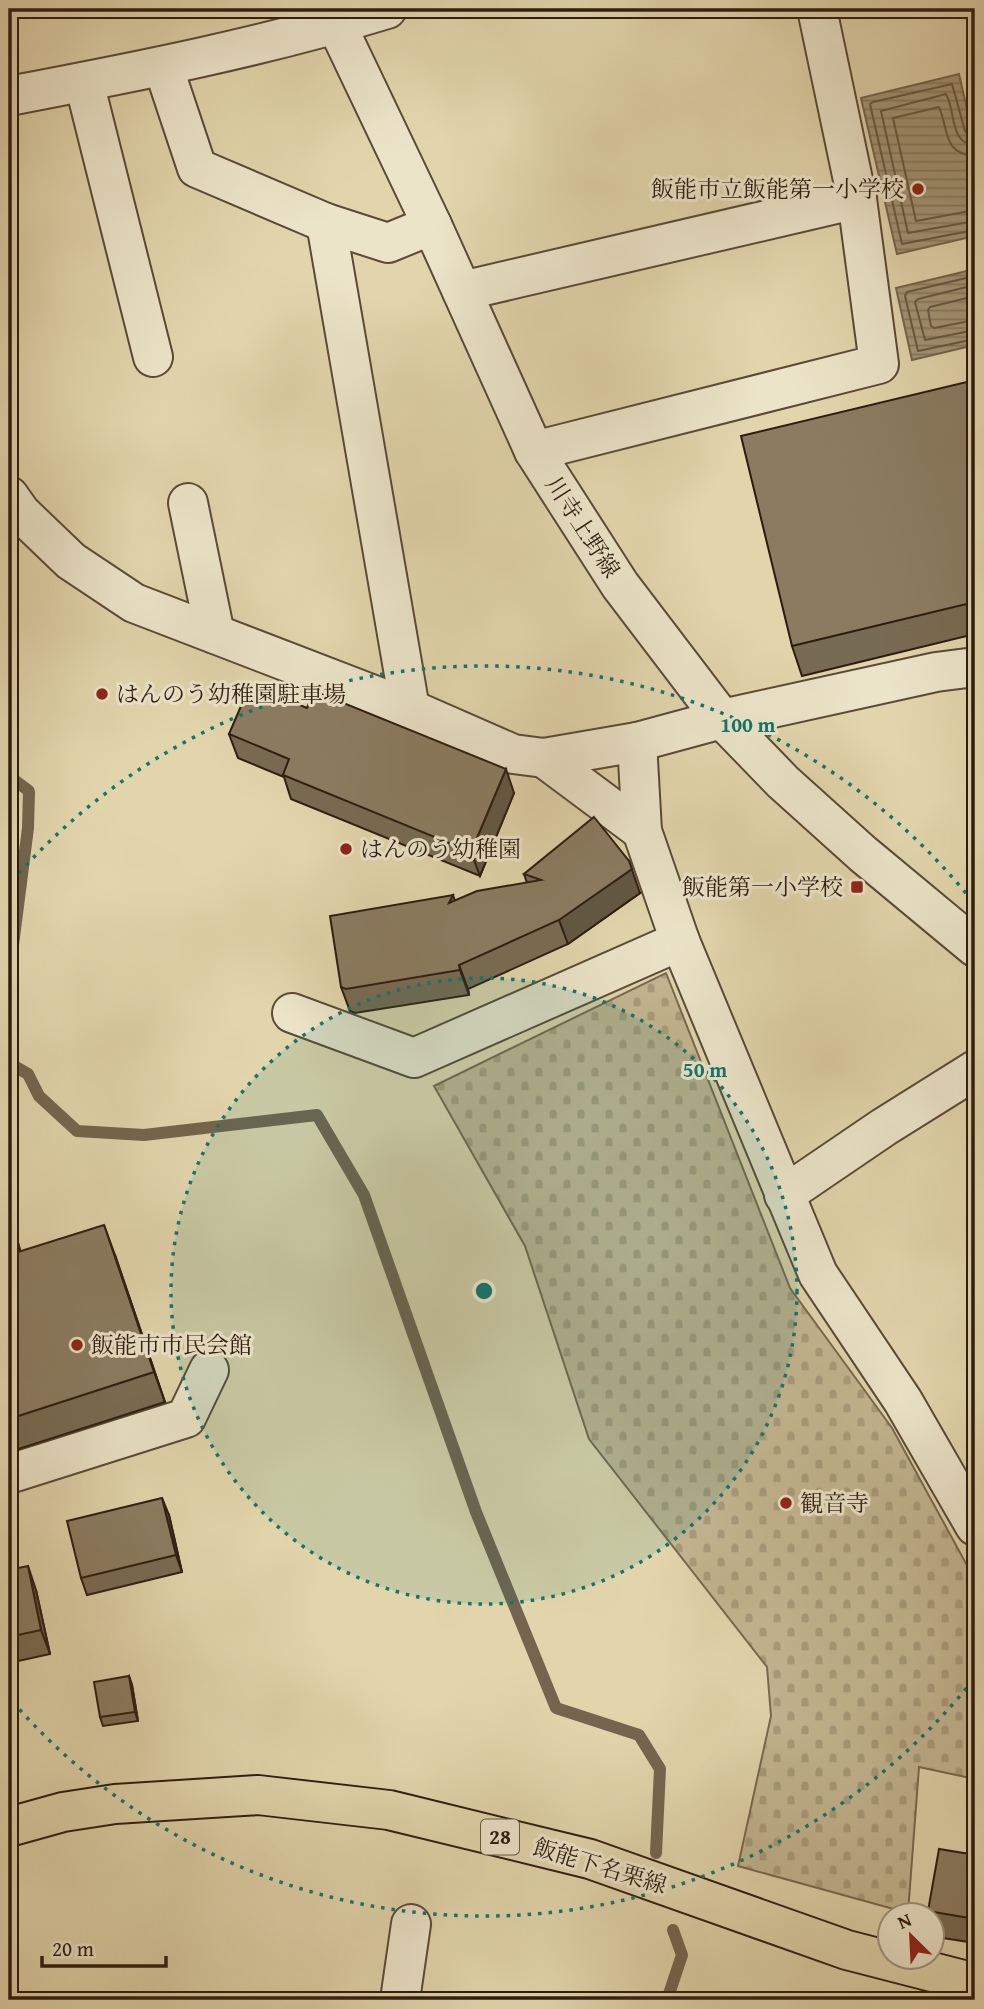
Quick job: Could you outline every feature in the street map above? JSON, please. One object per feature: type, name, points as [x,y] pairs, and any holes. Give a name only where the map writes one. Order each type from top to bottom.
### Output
[{"type":"main road","name":"飯能下名栗線","points":[[9,1828],[63,1812],[115,1804],[258,1795],[389,1810],[590,1859],[847,1950],[975,1983]]},
{"type":"street","points":[[9,96],[163,66],[333,16],[387,9]]},
{"type":"street","points":[[534,451],[879,364],[857,199],[817,9]]},
{"type":"street","name":"川寺上野線","points":[[333,16],[432,225],[534,451],[620,585],[722,719],[783,782],[863,854],[975,947]]},
{"type":"street","points":[[163,66],[197,168],[326,223],[388,243],[432,225]]},
{"type":"street","points":[[84,82],[153,357]]},
{"type":"street","points":[[462,291],[857,199]]},
{"type":"street","points":[[326,223],[410,709]]},
{"type":"street","points":[[9,496],[21,513],[71,561],[134,603],[410,709],[513,754],[544,758],[636,742],[722,719],[936,672],[975,667]]},
{"type":"street","points":[[188,503],[215,634]]},
{"type":"street","points":[[636,742],[642,831],[680,942],[784,1195],[818,1273],[903,1401],[975,1526]]},
{"type":"street","points":[[544,758],[642,831]]},
{"type":"street","points":[[292,1013],[414,1058],[680,942]]},
{"type":"street","points":[[784,1195],[884,1127],[975,1070]]},
{"type":"street","points":[[9,1474],[186,1418],[209,1370]]},
{"type":"street","points":[[400,2000],[411,1924]]},
{"type":"green space","name":"観音寺","points":[[666,973],[790,1288],[892,1428],[969,1569],[975,1639],[975,1779],[919,1767],[909,1900],[876,1900],[876,1904],[738,1866],[771,1716],[767,1667],[589,1439],[525,1246],[434,1086]]},
{"type":"water","points":[[959,74],[975,144],[975,236],[897,254],[861,98]]},
{"type":"water","points":[[975,269],[975,345],[912,360],[896,288]]},
{"type":"building","points":[[975,380],[975,602],[792,646],[741,436]]},
{"type":"building","points":[[250,685],[307,708],[314,691],[506,769],[471,852],[283,775],[289,759],[229,734]]},
{"type":"building","points":[[594,817],[629,861],[632,869],[559,920],[459,965],[460,970],[346,989],[341,987],[330,916],[453,895],[449,903],[477,891],[541,880],[524,874]]},
{"type":"building","name":"飯能市市民会館","points":[[9,1219],[18,1252],[104,1225],[154,1372],[9,1419]]},
{"type":"building","points":[[162,1498],[176,1555],[81,1578],[67,1521]]},
{"type":"building","points":[[28,1566],[41,1630],[9,1637],[9,1570]]},
{"type":"building","points":[[129,1676],[135,1712],[100,1717],[94,1682]]},
{"type":"building","points":[[975,1821],[975,1919],[946,1914],[946,1900],[930,1900],[939,1849],[970,1854]]},
{"type":"waterway","points":[[9,776],[29,791],[28,828],[9,976]]},
{"type":"waterway","points":[[9,1063],[28,1074],[39,1096],[77,1131],[144,1135],[317,1115],[364,1195],[476,1512],[556,1708],[639,1735],[660,1769],[656,1853]]},
{"type":"waterway","points":[[667,2000],[682,1955],[673,1930]]},
{"type":"place","name":"飯能市立飯能第一小学校","points":[[918,189]]},
{"type":"place","name":"はんのう幼稚園駐車場","points":[[102,694]]},
{"type":"place","name":"はんのう幼稚園","points":[[346,849]]},
{"type":"place","name":"飯能第一小学校","points":[[857,887]]},
{"type":"place","name":"飯能市市民会館","points":[[77,1345]]},
{"type":"place","name":"観音寺","points":[[786,1503]]}]
